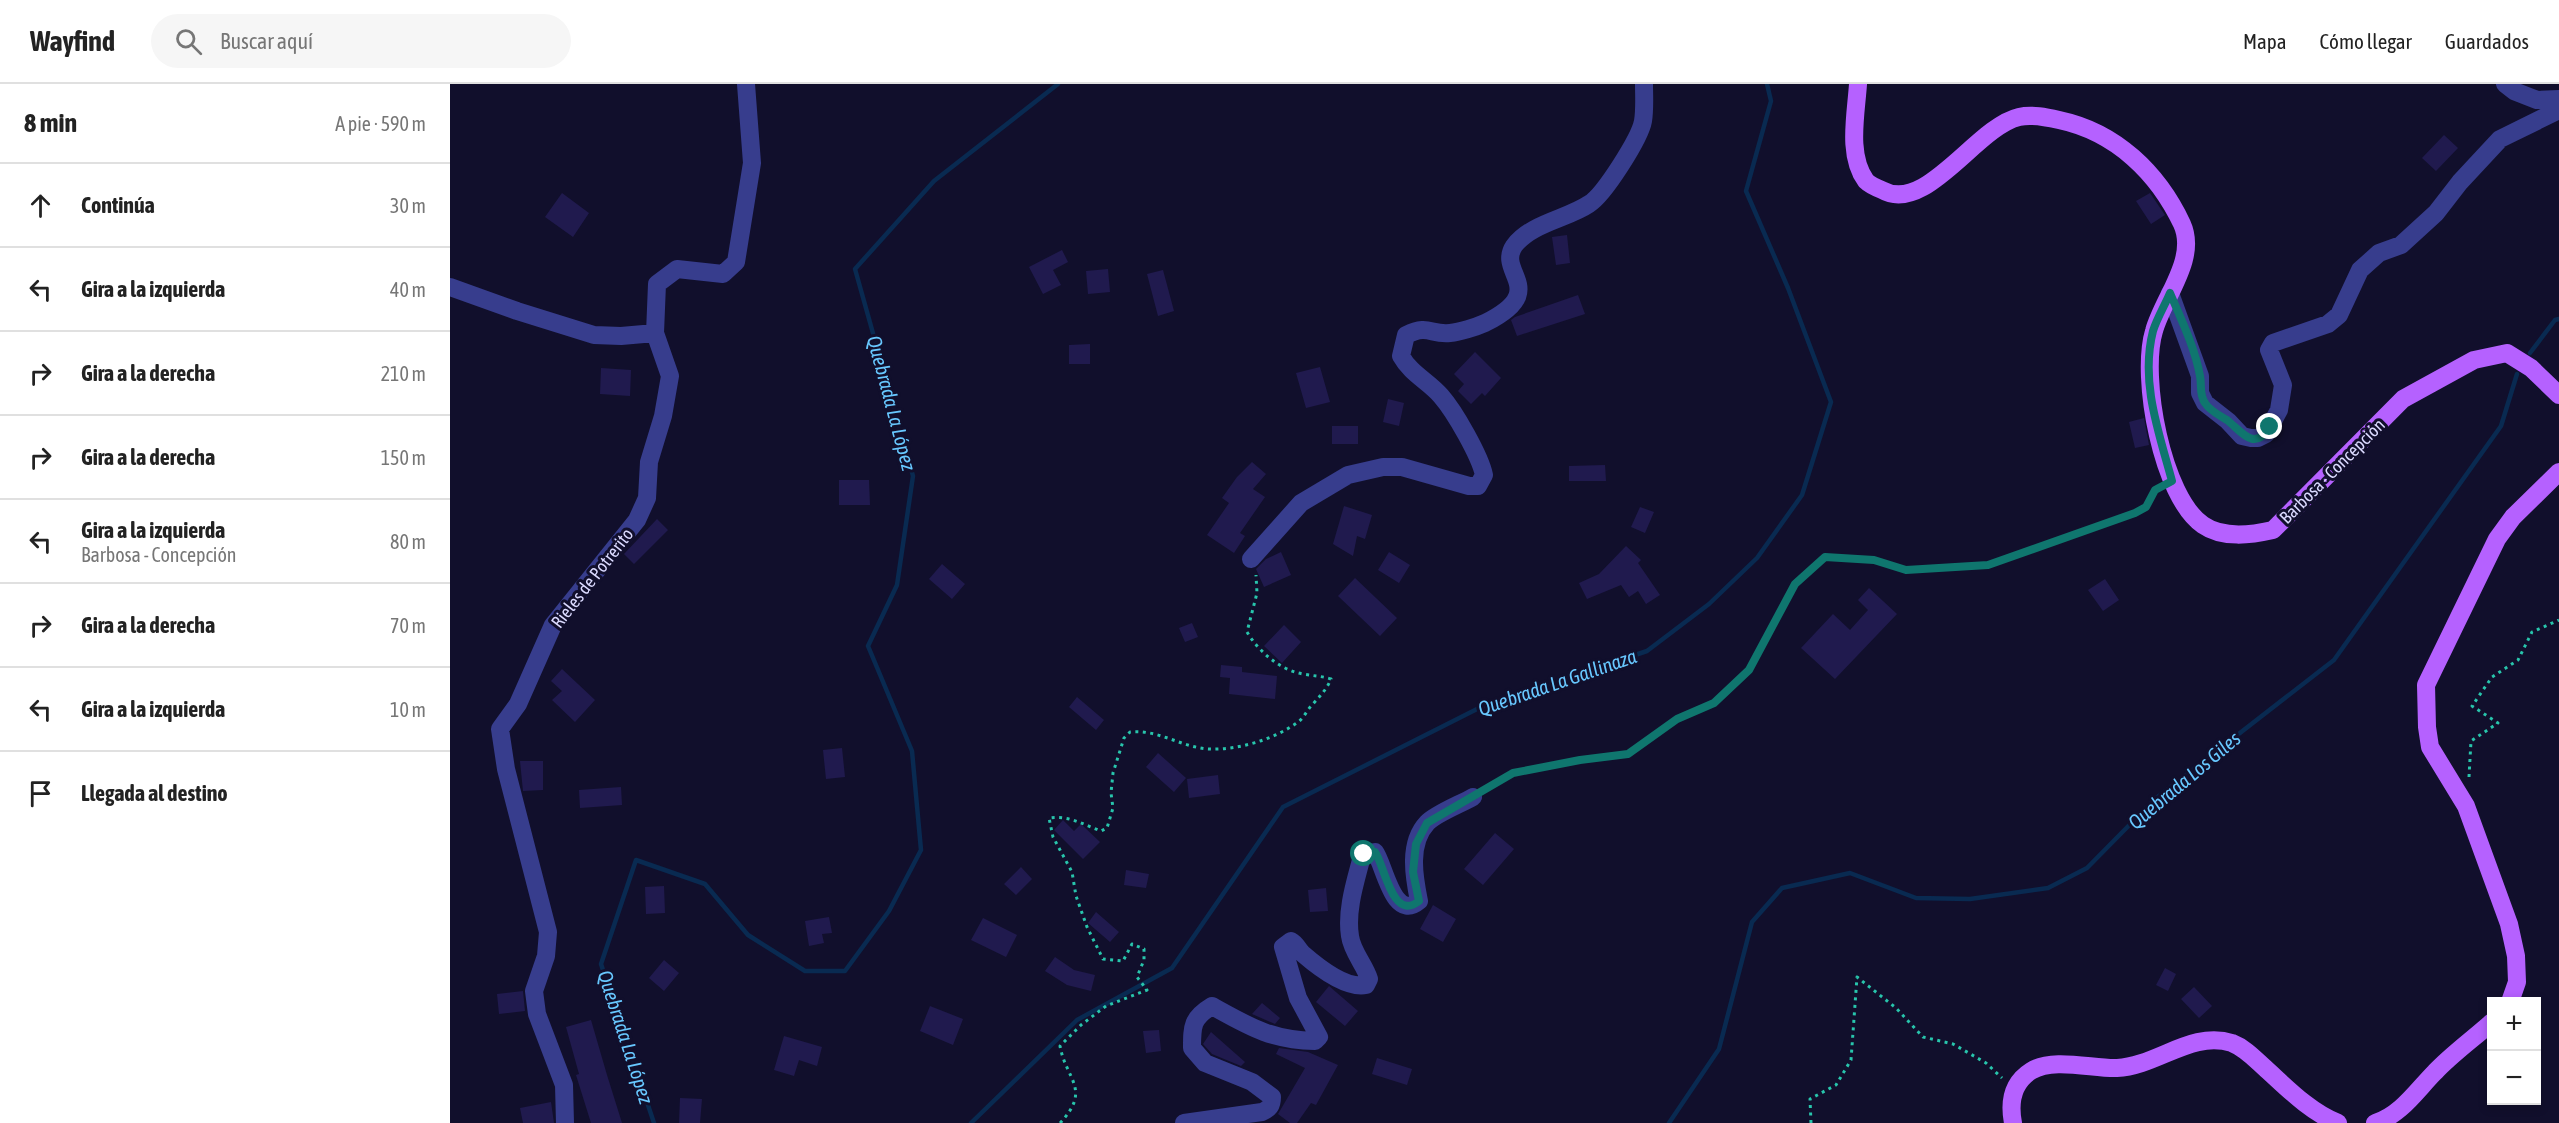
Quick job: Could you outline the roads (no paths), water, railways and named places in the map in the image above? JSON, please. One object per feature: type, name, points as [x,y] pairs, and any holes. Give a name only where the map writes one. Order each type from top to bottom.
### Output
[{"type":"main road","name":"Barbosa - Concepción","points":[[1858,84],[1855,159],[1867,183],[1887,194],[1906,194],[1918,190],[1938,177],[1985,135],[2017,118],[2038,116],[2072,123],[2113,141],[2130,153],[2153,177],[2173,206],[2184,229],[2186,247],[2182,265],[2153,331],[2149,373],[2151,406],[2172,481],[2190,514],[2204,526],[2225,534],[2256,534],[2273,530],[2403,399],[2474,360],[2507,354],[2531,368],[2559,395]]},
{"type":"main road","points":[[2512,997],[2517,982],[2516,957],[2509,924],[2466,806],[2430,747],[2426,685],[2498,539],[2513,517],[2559,472]]},
{"type":"main road","points":[[2375,1123],[2401,1108],[2436,1070],[2487,1026]]},
{"type":"main road","points":[[2013,1123],[2010,1107],[2014,1089],[2020,1080],[2033,1070],[2060,1065],[2118,1068],[2191,1044],[2213,1040],[2234,1044],[2249,1054],[2296,1096],[2326,1118],[2338,1123]]},
{"type":"street","name":"Rieles de Potrerito","points":[[565,1123],[564,1085],[537,1014],[534,991],[546,956],[548,932],[506,769],[500,729],[518,704],[553,625],[637,520],[647,498],[649,462],[663,416],[670,376],[655,333],[657,284],[677,269],[723,274],[736,262],[752,163],[746,84]]},
{"type":"street","points":[[1251,559],[1301,504],[1348,475],[1383,467],[1402,467],[1469,486],[1478,486],[1484,475],[1481,462],[1441,396],[1408,368],[1401,356],[1406,335],[1420,328],[1449,334],[1476,326],[1485,323],[1516,302],[1520,290],[1510,260],[1513,247],[1527,234],[1591,204],[1615,176],[1643,122],[1644,84]]},
{"type":"street","points":[[2505,84],[2514,91],[2537,100],[2559,99]]},
{"type":"street","points":[[2170,293],[2200,376],[2200,393],[2205,404],[2228,421],[2242,436],[2258,438],[2266,434],[2279,410],[2283,386],[2269,350],[2273,343],[2328,324],[2339,315],[2361,270],[2379,254],[2401,245],[2436,213],[2460,182],[2500,140],[2559,110]]},
{"type":"street","points":[[450,287],[517,311],[594,334],[621,336],[655,333]]},
{"type":"street","points":[[1184,1123],[1262,1112],[1272,1103],[1272,1097],[1252,1082],[1205,1063],[1192,1048],[1192,1027],[1200,1014],[1212,1006],[1265,1034],[1285,1039],[1315,1041],[1318,1037],[1316,1030],[1298,998],[1283,947],[1291,941],[1296,943],[1301,952],[1323,969],[1355,986],[1366,985],[1369,979],[1367,971],[1362,966],[1350,937],[1350,909],[1364,854],[1375,852],[1380,859],[1391,894],[1406,904],[1414,904],[1419,901],[1413,872],[1416,844],[1427,823],[1473,797]]},
{"type":"waterway","name":"Quebrada La López","points":[[654,1123],[601,964],[636,860],[705,884],[748,935],[805,971],[845,971],[889,911],[921,850],[912,751],[868,646],[897,585],[913,476],[855,269],[934,181],[1058,84]]},
{"type":"waterway","name":"Quebrada La Gallinaza","points":[[971,1123],[1077,1020],[1172,968],[1283,807],[1481,707],[1647,651],[1709,604],[1757,558],[1802,495],[1831,402],[1788,288],[1746,191],[1771,101],[1767,84]]},
{"type":"waterway","name":"Quebrada Los Giles","points":[[2530,353],[2555,320],[2559,319]]},
{"type":"waterway","name":"Quebrada Los Giles","points":[[1669,1123],[1719,1049],[1752,922],[1782,888],[1850,873],[1916,898],[1970,899],[2048,888],[2087,868],[2155,799],[2334,660],[2501,426],[2517,374]]}]
